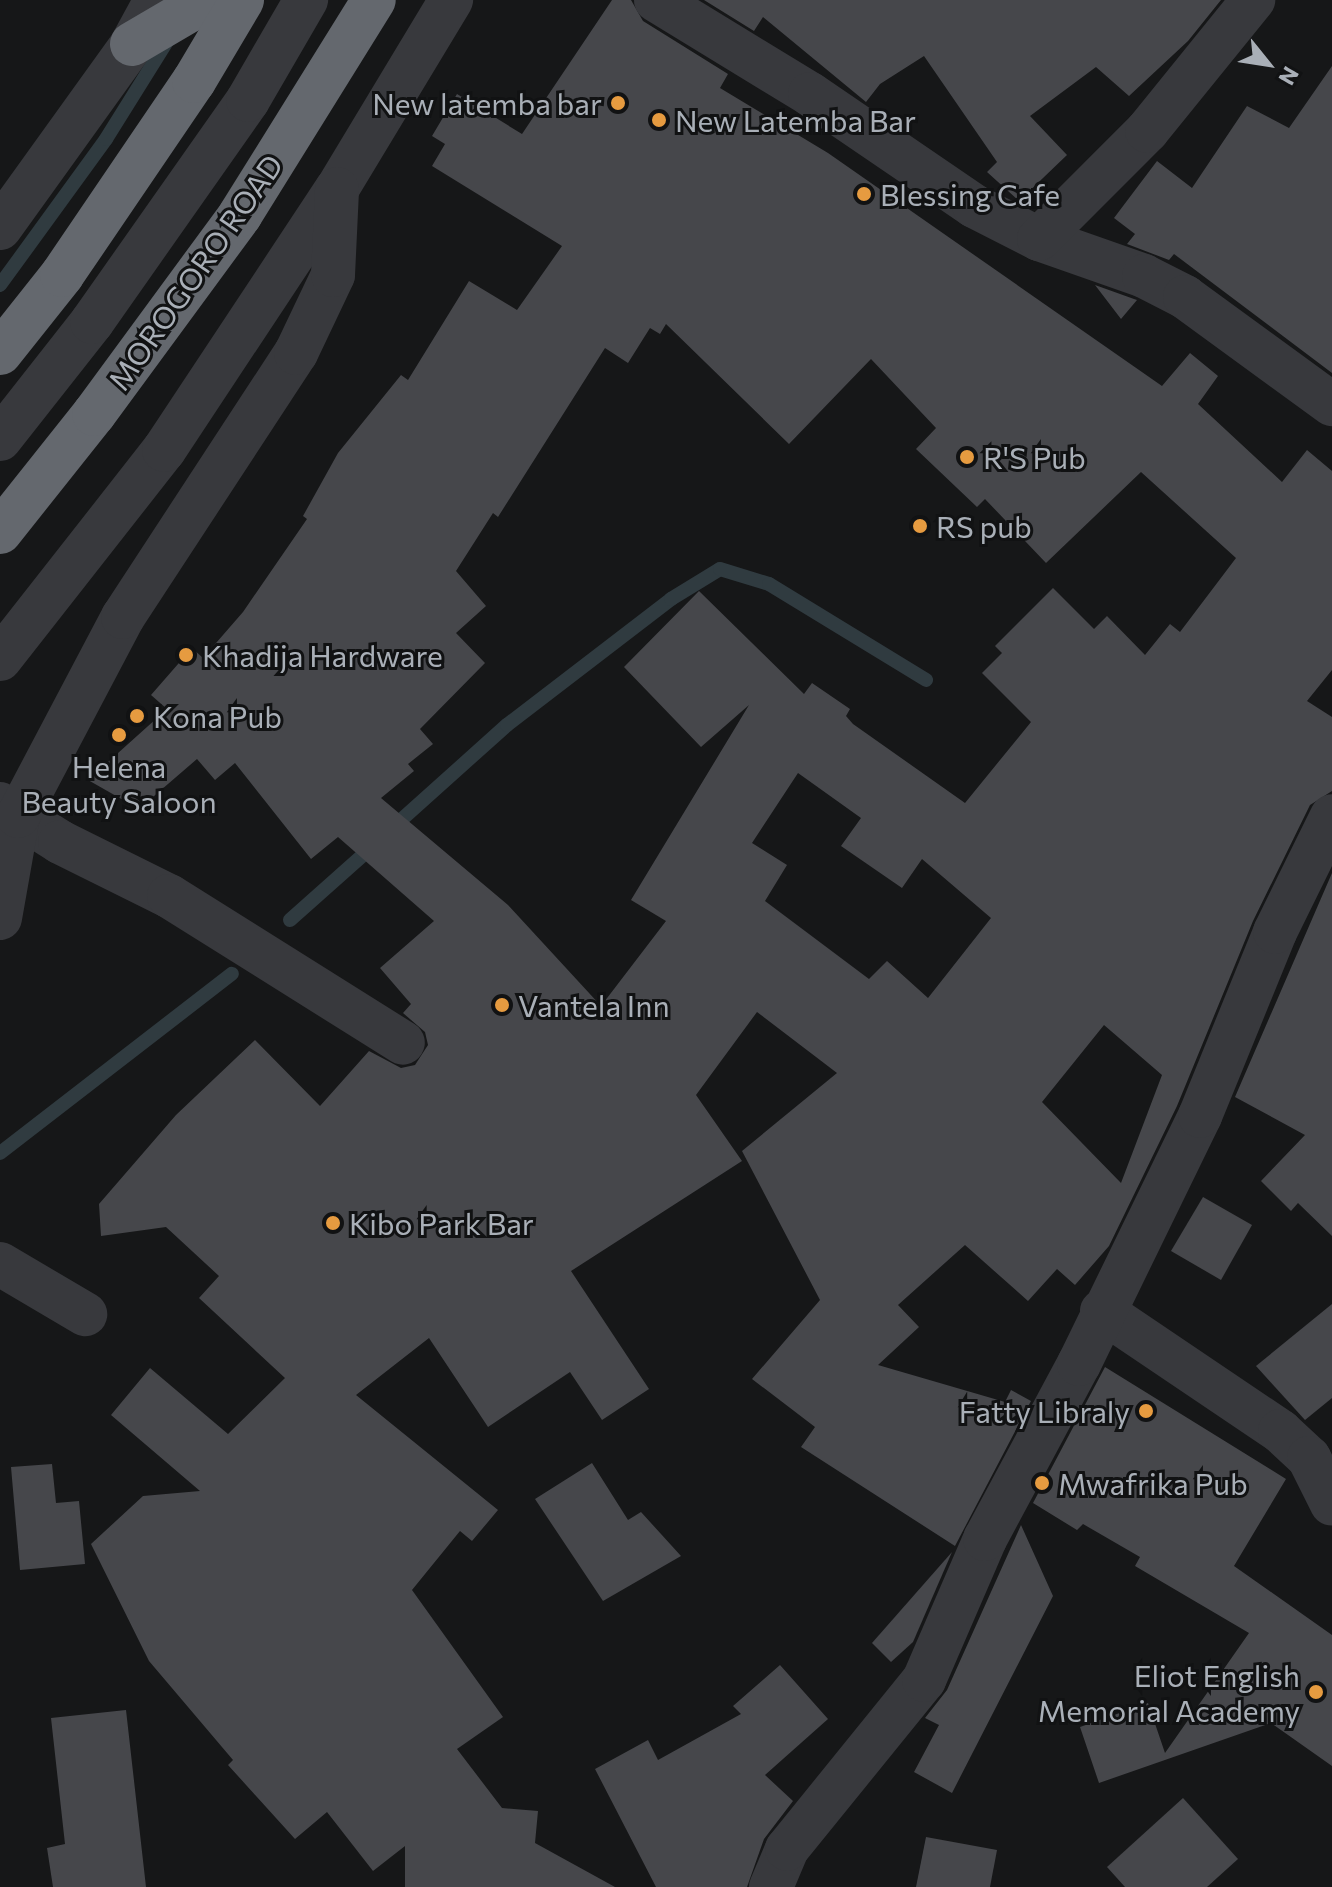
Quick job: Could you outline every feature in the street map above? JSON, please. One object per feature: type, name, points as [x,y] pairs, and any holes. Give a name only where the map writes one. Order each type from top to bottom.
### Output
[{"type":"highway","points":[[132,44],[207,0]]},
{"type":"highway","points":[[0,353],[62,275],[194,81],[242,0]]},
{"type":"highway","name":"MOROGORO ROAD","points":[[0,532],[94,414],[240,215],[374,0]]},
{"type":"street","points":[[0,228],[132,44],[156,0]]},
{"type":"street","name":"MOROGORO ROAD","points":[[0,439],[92,322],[248,100],[306,0]]},
{"type":"street","points":[[0,659],[164,450],[337,189],[451,0]]},
{"type":"street","points":[[656,0],[810,94],[974,206],[1039,239],[1144,276],[1185,297],[1332,404]]},
{"type":"street","points":[[1039,239],[1147,131],[1253,0]]},
{"type":"street","points":[[0,918],[9,810],[123,617],[296,353],[333,275],[337,189]]},
{"type":"street","points":[[9,810],[169,896],[403,1043]]},
{"type":"street","points":[[771,1887],[795,1838],[924,1680],[985,1539],[1200,1116],[1275,932],[1332,816]]},
{"type":"street","points":[[0,1264],[85,1314]]},
{"type":"street","points":[[1102,1311],[1280,1431],[1309,1458],[1332,1504]]},
{"type":"building","points":[[612,0],[631,0],[643,21],[728,74],[720,88],[828,153],[1162,386],[1190,353],[1218,376],[1198,404],[1282,482],[1307,450],[1332,471],[1332,670],[1307,701],[1332,717],[1332,791],[1310,805],[1253,921],[1177,1106],[1109,1246],[1075,1285],[1057,1269],[1028,1301],[965,1245],[898,1305],[919,1327],[878,1365],[1005,1402],[1011,1390],[1031,1401],[955,1546],[801,1447],[815,1427],[752,1379],[820,1300],[742,1151],[837,1073],[757,1012],[696,1095],[742,1161],[571,1271],[649,1389],[602,1420],[570,1372],[488,1427],[429,1338],[356,1395],[498,1510],[472,1541],[460,1531],[412,1590],[503,1717],[457,1749],[502,1808],[538,1811],[535,1843],[615,1887],[405,1887],[405,1846],[373,1871],[327,1812],[295,1839],[228,1765],[233,1760],[149,1661],[91,1544],[143,1496],[200,1491],[111,1415],[150,1368],[228,1434],[285,1378],[199,1298],[219,1276],[166,1227],[101,1236],[99,1204],[176,1115],[255,1040],[320,1106],[369,1051],[401,1068],[415,1065],[428,1045],[425,1032],[403,1013],[411,1004],[380,968],[434,921],[338,837],[311,859],[235,763],[215,780],[197,759],[139,809],[88,780],[167,709],[151,695],[192,648],[203,658],[243,612],[307,519],[303,516],[338,453],[401,375],[408,380],[469,281],[517,310],[562,246],[432,166],[445,144],[432,136],[457,94],[522,134]],"holes":[[[666,324],[789,444],[871,359],[936,428],[916,449],[977,507],[985,499],[1046,563],[1141,472],[1236,558],[1180,632],[1170,624],[1145,655],[1107,616],[1094,629],[1053,588],[995,646],[1002,653],[982,673],[1031,722],[965,803],[853,724],[846,716],[850,709],[812,683],[804,694],[699,591],[624,667],[701,747],[749,705],[631,900],[666,921],[601,1006],[508,905],[381,798],[414,771],[408,764],[433,744],[420,729],[485,663],[456,633],[486,606],[456,571],[493,513],[498,517],[605,348],[628,363],[650,328],[660,334]],[[798,773],[861,818],[841,846],[902,888],[922,859],[991,918],[928,998],[887,961],[869,979],[765,901],[787,865],[752,843]],[[1104,1025],[1162,1075],[1121,1183],[1042,1102]]]},
{"type":"building","points":[[704,0],[1221,0],[1188,41],[1129,96],[1096,67],[1030,116],[1067,155],[1019,201],[987,172],[997,162],[924,56],[880,84],[866,102],[763,17],[754,31]]},
{"type":"building","points":[[1332,66],[1332,373],[1174,254],[1169,260],[1127,244],[1135,234],[1114,218],[1157,161],[1192,188],[1247,106],[1289,128]]},
{"type":"building","points":[[1095,285],[1134,299],[1137,300],[1121,319]]},
{"type":"building","points":[[1332,873],[1332,1236],[1298,1203],[1291,1211],[1261,1181],[1305,1135],[1235,1097]]},
{"type":"building","points":[[1203,1197],[1252,1225],[1221,1280],[1171,1251]]},
{"type":"building","points":[[1332,1304],[1332,1398],[1305,1420],[1256,1366]]},
{"type":"building","points":[[1105,1367],[1286,1479],[1234,1566],[1332,1635],[1332,1766],[1271,1723],[1099,1783],[1080,1727],[1148,1703],[1165,1753],[1249,1633],[1135,1566],[1140,1557],[1083,1524],[1077,1530],[1033,1503]]},
{"type":"building","points":[[592,1463],[628,1520],[641,1512],[681,1556],[603,1601],[535,1499]]},
{"type":"building","points":[[52,1464],[56,1503],[79,1501],[85,1564],[20,1570],[11,1467]]},
{"type":"building","points":[[1021,1525],[1053,1596],[952,1793],[914,1772],[939,1725],[925,1718],[947,1690]]},
{"type":"building","points":[[952,1552],[913,1642],[891,1662],[872,1643]]},
{"type":"building","points":[[780,1665],[828,1719],[765,1775],[793,1801],[764,1839],[747,1887],[656,1887],[595,1769],[648,1740],[658,1760],[741,1714],[733,1706]]},
{"type":"building","points":[[126,1710],[146,1887],[53,1887],[47,1848],[65,1844],[51,1718]]},
{"type":"building","points":[[1183,1798],[1238,1859],[1207,1887],[1125,1887],[1107,1867]]},
{"type":"building","points":[[926,1837],[997,1850],[990,1887],[916,1887]]},
{"type":"waterway","points":[[0,285],[106,139],[169,38]]},
{"type":"waterway","points":[[391,829],[507,725],[671,599],[720,569],[769,584],[926,680]]},
{"type":"waterway","points":[[290,920],[373,846]]},
{"type":"waterway","points":[[0,1153],[232,974]]},
{"type":"place","name":"New latemba bar","points":[[618,103]]},
{"type":"place","name":"New Latemba Bar","points":[[659,120]]},
{"type":"place","name":"Blessing Cafe","points":[[864,194]]},
{"type":"place","name":"R'S Pub","points":[[967,457]]},
{"type":"place","name":"RS pub","points":[[920,526]]},
{"type":"place","name":"Khadija Hardware","points":[[186,655]]},
{"type":"place","name":"Kona Pub","points":[[137,716]]},
{"type":"place","name":"Helena Beauty Saloon","points":[[119,735]]},
{"type":"place","name":"Vantela Inn","points":[[502,1005]]},
{"type":"place","name":"Kibo Park Bar","points":[[333,1223]]},
{"type":"place","name":"Fatty Libraly","points":[[1146,1411]]},
{"type":"place","name":"Mwafrika Pub","points":[[1042,1483]]},
{"type":"place","name":"Eliot English Memorial Academy","points":[[1316,1692]]}]
